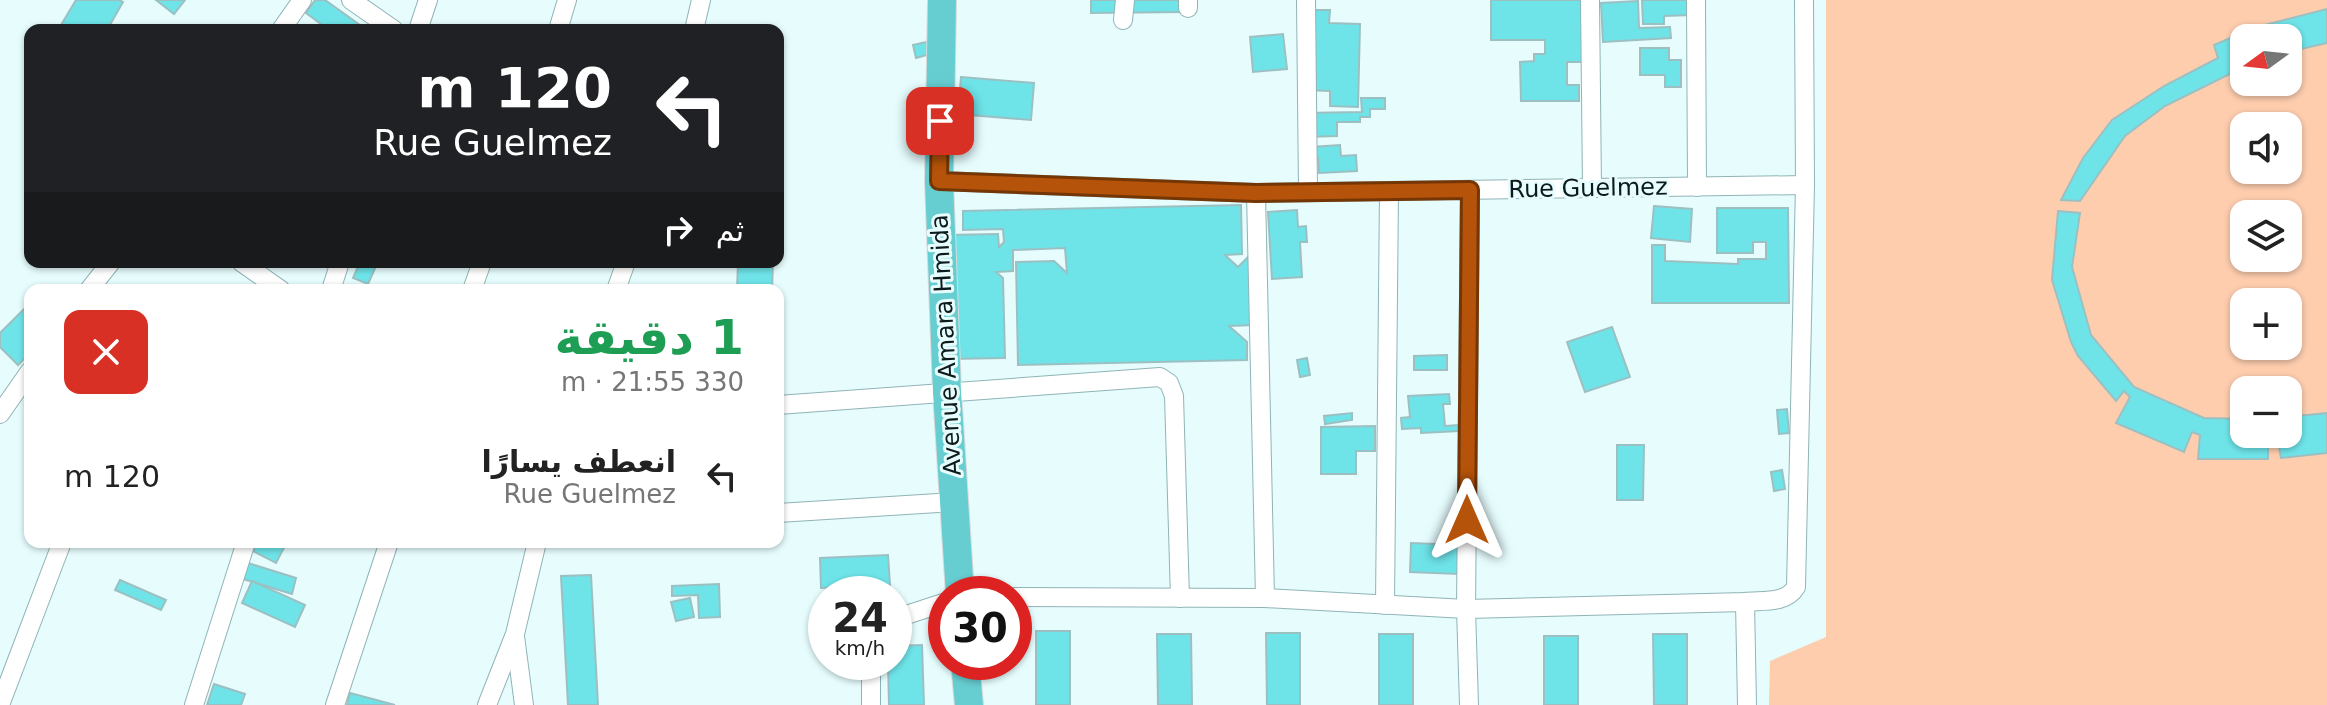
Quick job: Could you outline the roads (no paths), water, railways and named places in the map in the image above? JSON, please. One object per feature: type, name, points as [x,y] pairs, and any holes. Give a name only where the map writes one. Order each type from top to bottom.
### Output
[{"type":"main road","name":"Avenue Amara Hmida","points":[[942,0],[939,181],[947,392],[959,576]]},
{"type":"main road","points":[[967,680],[969,705]]},
{"type":"street","points":[[285,24],[302,0]]},
{"type":"street","points":[[351,0],[385,24]]},
{"type":"street","points":[[420,24],[428,0]]},
{"type":"street","points":[[560,24],[567,0]]},
{"type":"street","points":[[695,24],[701,0]]},
{"type":"street","points":[[1123,20],[1125,0]]},
{"type":"street","points":[[1306,0],[1308,192]]},
{"type":"street","points":[[1590,0],[1592,188]]},
{"type":"street","points":[[1696,0],[1697,187]]},
{"type":"street","points":[[1032,597],[1265,598],[1466,609],[1745,602],[1785,598],[1796,587],[1805,185],[1804,0]]},
{"type":"street","name":"Rue Guelmez","points":[[939,181],[1256,193],[1805,185]]},
{"type":"street","points":[[1469,705],[1466,609],[1470,190]]},
{"type":"street","points":[[1385,605],[1389,191]]},
{"type":"street","points":[[1256,193],[1265,598]]},
{"type":"street","points":[[94,284],[106,268]]},
{"type":"street","points":[[250,268],[272,284]]},
{"type":"street","points":[[784,405],[1160,377],[1169,383],[1174,396],[1180,598]]},
{"type":"street","points":[[0,414],[24,380]]},
{"type":"street","points":[[784,513],[954,502]]},
{"type":"street","points":[[0,705],[60,548]]},
{"type":"street","points":[[194,705],[244,548]]},
{"type":"street","points":[[335,705],[387,548]]},
{"type":"street","points":[[492,704],[515,634],[536,548]]},
{"type":"street","points":[[1745,602],[1747,705]]},
{"type":"street","points":[[515,634],[524,705]]},
{"type":"street","points":[[871,680],[871,705]]}]
